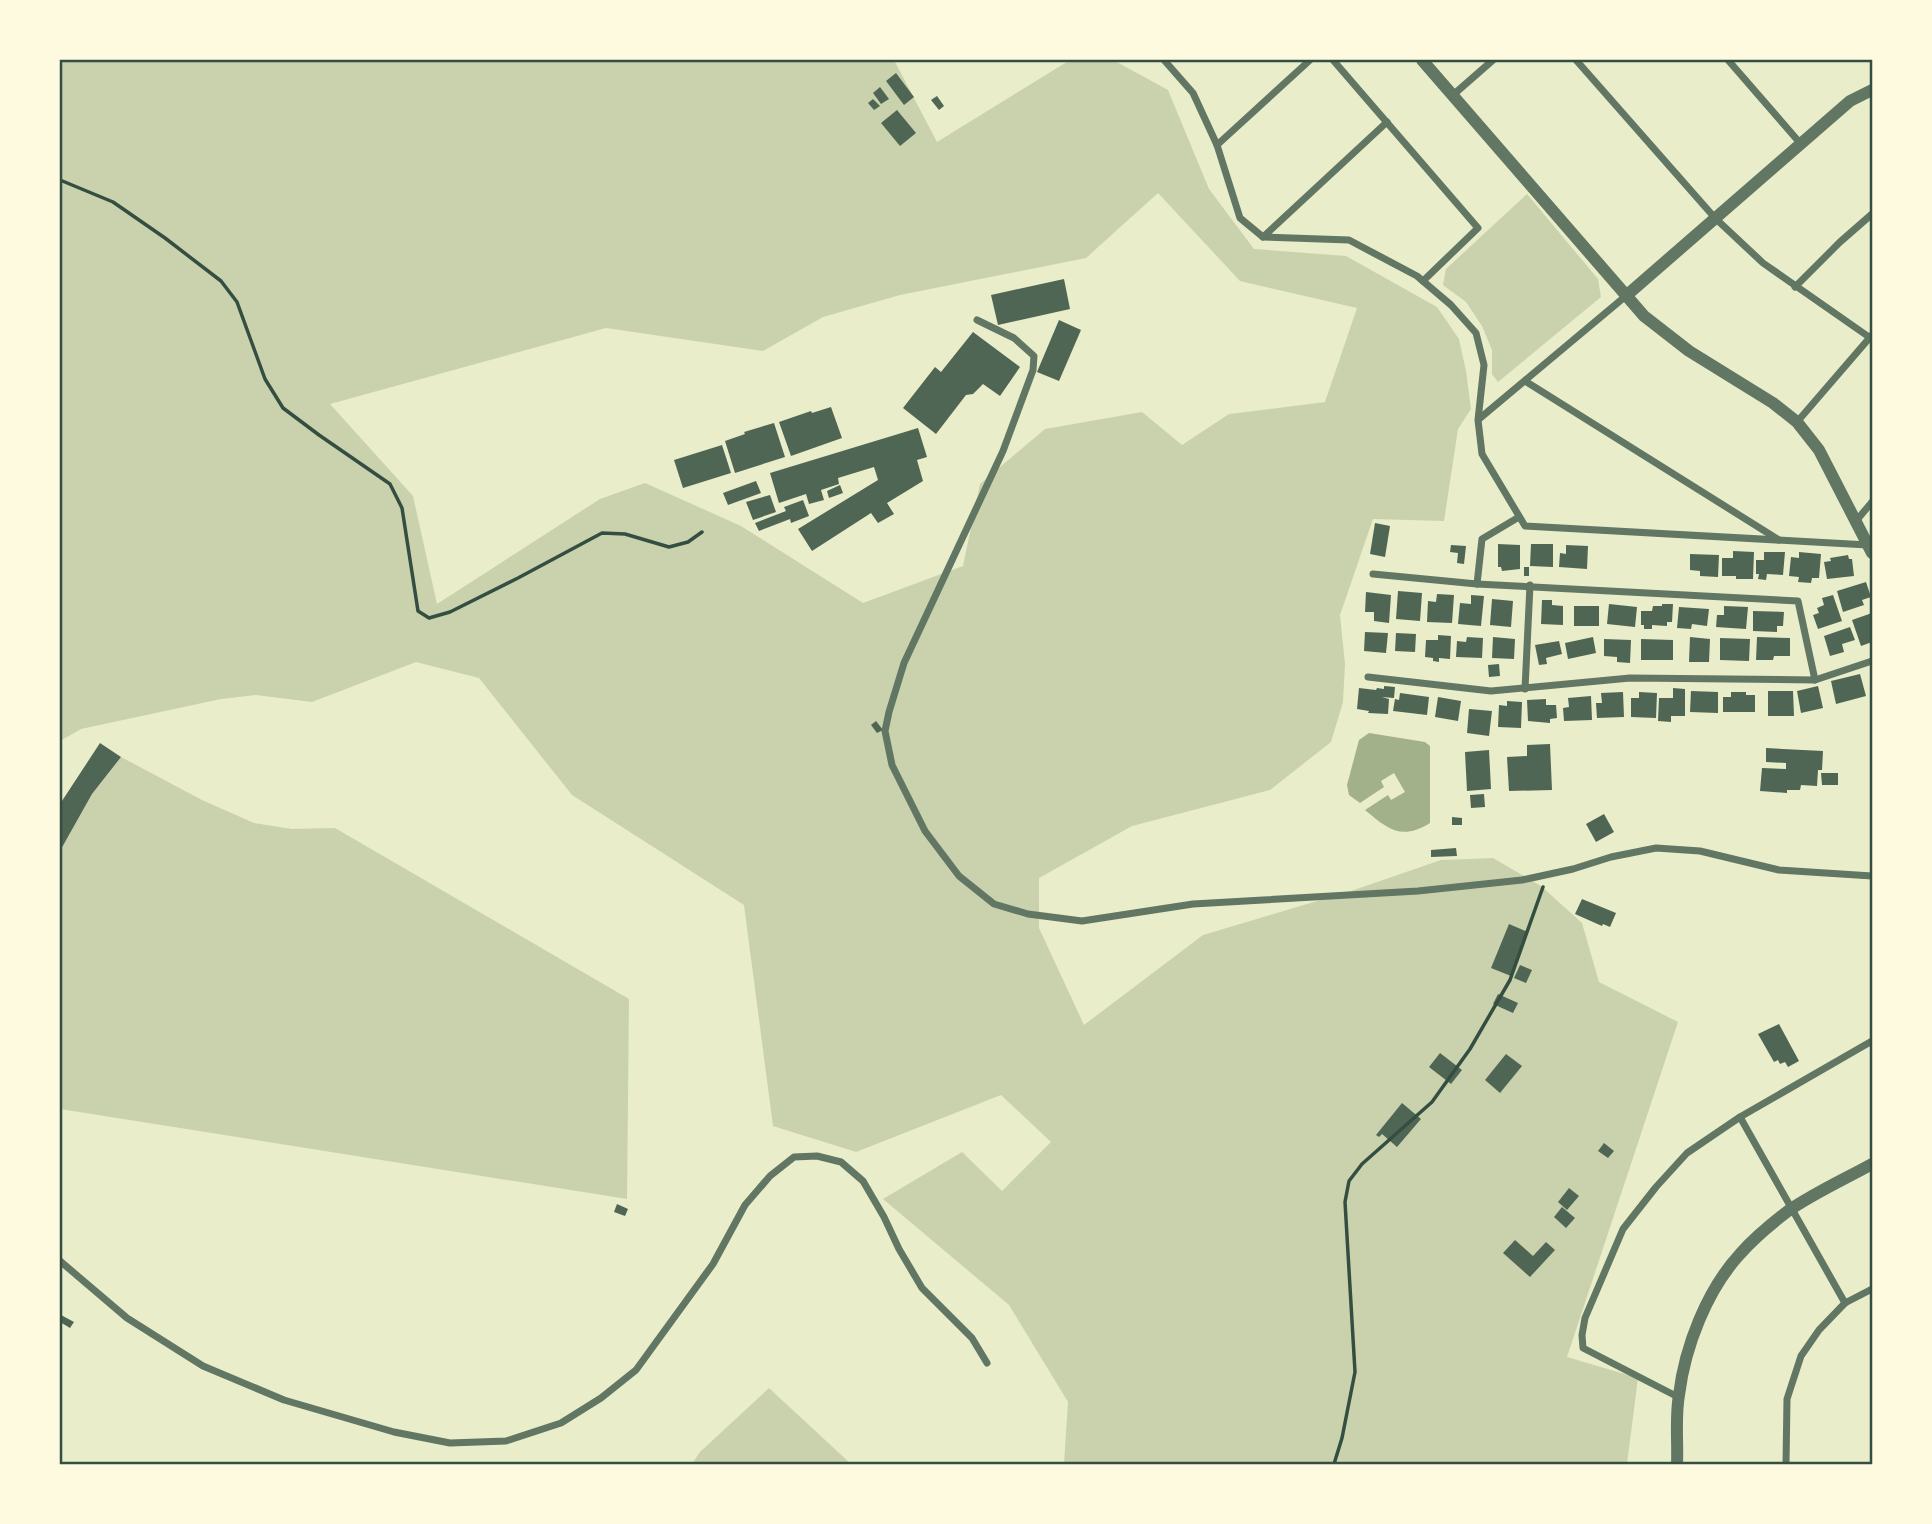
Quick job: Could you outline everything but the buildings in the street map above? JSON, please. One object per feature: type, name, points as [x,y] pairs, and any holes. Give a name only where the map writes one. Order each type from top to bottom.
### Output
[{"type":"street","points":[[1164,60],[1194,93],[1217,145],[1241,218],[1264,237],[1349,240],[1423,281],[1476,333],[1484,365],[1478,420],[1482,454],[1525,526],[1870,549]]},
{"type":"street","points":[[1217,145],[1310,60]]},
{"type":"street","points":[[1333,60],[1478,228],[1423,281]]},
{"type":"street","points":[[1422,60],[1644,316],[1689,351],[1773,403],[1797,422],[1819,450],[1870,549]]},
{"type":"street","points":[[1452,95],[1493,60]]},
{"type":"street","points":[[1576,60],[1715,218],[1763,263],[1871,336],[1797,422]]},
{"type":"street","points":[[1728,60],[1800,143]]},
{"type":"street","points":[[1478,420],[1627,295],[1850,101],[1872,90]]},
{"type":"street","points":[[1264,237],[1387,122]]},
{"type":"street","points":[[1795,287],[1872,214]]},
{"type":"street","points":[[977,320],[1014,338],[1034,356],[1033,370],[1003,451],[904,663],[886,731],[892,765],[925,831],[959,876],[994,904],[1028,914],[1082,921],[1193,904],[1418,891],[1522,880],[1656,848],[1700,851],[1779,870],[1872,876]]},
{"type":"street","points":[[1525,381],[1780,541]]},
{"type":"street","points":[[1856,521],[1872,502]]},
{"type":"street","points":[[1477,584],[1482,539],[1519,517]]},
{"type":"street","points":[[1373,574],[1477,584],[1798,601],[1815,680]]},
{"type":"street","points":[[1525,689],[1530,585]]},
{"type":"street","points":[[1368,677],[1491,691],[1630,678],[1815,680],[1872,661]]},
{"type":"street","points":[[1678,1396],[1583,1348],[1585,1318],[1623,1229],[1687,1153],[1740,1117],[1872,1041]]},
{"type":"street","points":[[1740,1117],[1845,1303]]},
{"type":"street","points":[[60,1261],[127,1318],[203,1366],[284,1400],[394,1432],[450,1443],[506,1441],[561,1423],[601,1398],[636,1370],[713,1264],[745,1205],[770,1176],[794,1157],[817,1156],[841,1162],[863,1181],[884,1217],[898,1249],[922,1288],[972,1338],[987,1363]]},
{"type":"street","points":[[1677,1465],[1678,1396],[1687,1354],[1717,1286],[1739,1255],[1763,1231],[1791,1209],[1872,1164]]},
{"type":"street","points":[[1786,1465],[1787,1399],[1801,1356],[1819,1331],[1845,1303],[1872,1289]]},
{"type":"path","points":[[60,180],[113,202],[221,281],[237,302],[265,379],[283,408],[390,484],[402,509],[418,611],[429,618],[450,612],[602,533],[625,534],[670,547],[688,542],[702,532]]},
{"type":"path","points":[[1334,1465],[1355,1372],[1345,1202],[1349,1181],[1362,1164],[1432,1102],[1470,1049],[1510,980],[1547,874]]},
{"type":"shaded area","points":[[60,60],[894,60],[937,142],[1070,60],[1113,60],[1168,90],[1209,189],[1254,249],[1346,256],[1437,307],[1459,339],[1471,409],[1458,429],[1444,521],[1373,519],[1340,615],[1345,664],[1343,702],[1331,742],[1270,790],[1132,826],[1039,878],[1039,928],[1084,1025],[1203,935],[1351,891],[1441,860],[1493,858],[1541,886],[1582,923],[1599,982],[1678,1022],[1567,1357],[1638,1378],[1627,1464],[1064,1464],[1068,1402],[1009,1305],[883,1199],[962,1152],[1002,1191],[1051,1142],[1001,1095],[856,1152],[773,1126],[744,905],[572,795],[479,678],[416,662],[312,702],[256,695],[221,699],[81,729],[60,741]],"holes":[[[1158,193],[1240,281],[1357,308],[1325,402],[1229,414],[1182,445],[1142,412],[1045,429],[980,484],[963,566],[863,603],[741,526],[645,483],[600,499],[437,604],[413,496],[330,404],[606,328],[763,351],[823,317],[900,295],[1086,258]]]},
{"type":"shaded area","points":[[1527,194],[1598,279],[1601,297],[1498,382],[1492,374],[1492,350],[1482,326],[1466,302],[1443,285],[1446,269]]},
{"type":"shaded area","points":[[1369,733],[1425,742],[1430,746],[1430,823],[1403,832],[1381,823],[1365,810],[1388,795],[1391,800],[1405,792],[1394,773],[1381,781],[1384,787],[1360,803],[1349,795],[1347,785],[1359,740]]},
{"type":"shaded area","points":[[121,757],[202,800],[254,823],[292,829],[335,828],[629,999],[627,1199],[60,1109],[60,851],[92,794]]},
{"type":"shaded area","points":[[769,1388],[851,1464],[692,1464],[700,1452]]}]
